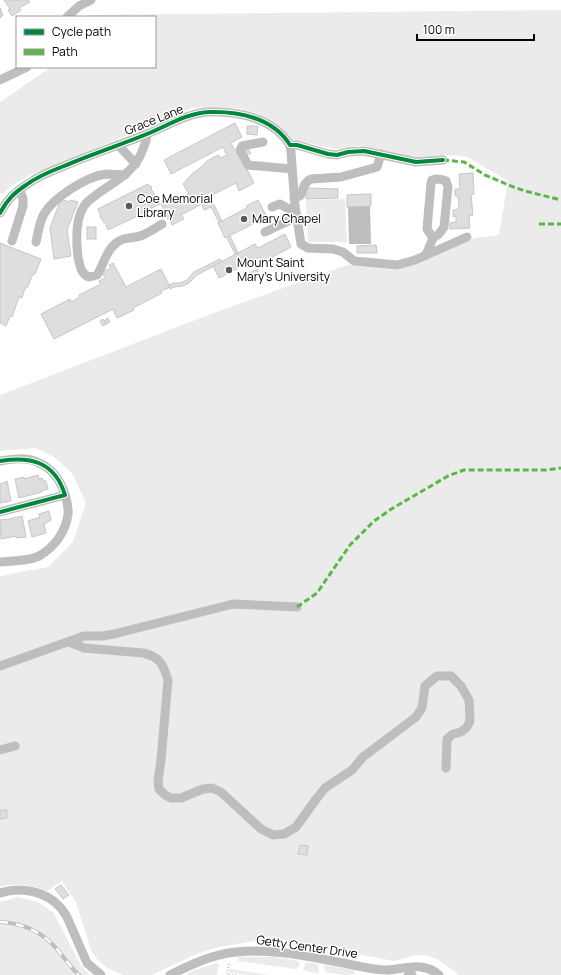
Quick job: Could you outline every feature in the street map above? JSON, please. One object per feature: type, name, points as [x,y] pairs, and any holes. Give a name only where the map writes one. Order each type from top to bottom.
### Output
[{"type":"street","points":[[68,16],[79,6],[91,0]]},
{"type":"street","points":[[0,80],[25,68]]},
{"type":"street","name":"Grace Lane","points":[[0,213],[10,197],[44,174],[147,134],[196,113],[210,112],[246,115],[272,126],[281,133],[290,145]]},
{"type":"street","points":[[147,134],[136,164],[125,175],[92,197],[84,206],[79,216],[77,226],[78,254],[83,273],[90,277],[96,275],[111,248],[116,243],[130,237],[138,237],[143,235],[162,224]]},
{"type":"street","points":[[263,142],[242,146],[240,150],[248,166],[292,169]]},
{"type":"street","points":[[118,145],[136,164]]},
{"type":"street","points":[[443,160],[416,162],[364,151],[348,152],[337,155],[328,154],[297,145],[290,145],[295,208],[301,244],[308,248],[333,249],[343,252],[354,262],[397,265],[415,260],[467,237]]},
{"type":"street","points":[[294,197],[300,196],[304,185],[311,179],[333,178],[377,167],[381,154]]},
{"type":"street","points":[[36,242],[41,220],[45,212],[60,197],[84,181],[105,174],[125,175]]},
{"type":"street","points":[[426,255],[432,238],[444,227],[448,187],[446,181],[442,179],[434,179],[431,183],[427,229],[432,238]]},
{"type":"street","points":[[12,241],[23,206],[23,198],[19,190]]},
{"type":"street","points":[[272,207],[280,204],[288,209],[295,208]]},
{"type":"street","points":[[265,232],[296,217]]},
{"type":"street","points":[[0,461],[26,459],[37,462],[48,468],[57,477],[62,485],[69,512],[66,523],[53,546],[38,556],[21,560],[0,562]]},
{"type":"street","points":[[0,512],[65,495]]},
{"type":"street","points":[[0,666],[84,636],[114,634],[233,604],[297,607]]},
{"type":"street","points":[[69,642],[84,648],[143,653],[152,655],[160,660],[165,669],[168,680],[158,781],[160,789],[165,795],[171,798],[181,798],[203,789],[212,788],[221,792],[261,830],[273,835],[284,834],[296,827],[325,788],[352,770],[363,757],[416,717],[422,708],[425,686],[437,676],[451,676],[462,686],[469,700],[470,721],[467,727],[461,732],[453,734],[447,740],[446,768]]},
{"type":"street","points":[[0,750],[15,746]]},
{"type":"street","points":[[0,893],[12,890],[31,891],[49,897],[56,902],[67,917],[88,963],[101,975]]},
{"type":"street","name":"Getty Center Drive","points":[[170,975],[214,956],[247,951],[280,953],[372,969],[385,973],[415,966],[433,970],[439,975]]},
{"type":"path","points":[[229,964],[227,974],[236,975]]},
{"type":"shaded area","points":[[561,10],[561,975],[458,975],[437,959],[428,956],[417,955],[394,961],[309,945],[261,940],[219,947],[197,954],[151,975],[123,975],[107,968],[97,959],[91,950],[76,902],[62,881],[47,891],[24,885],[6,885],[0,887],[0,576],[48,567],[73,542],[86,503],[72,473],[54,457],[35,448],[0,451],[0,395],[219,311],[347,265],[394,270],[475,238],[499,235],[508,181],[467,157],[450,155],[417,159],[361,145],[339,150],[290,139],[275,124],[256,113],[238,108],[193,108],[28,176],[11,186],[2,194],[0,193],[0,102],[50,68],[156,68],[156,16],[87,16]]},
{"type":"shaded area","points":[[345,199],[347,243],[308,242],[306,200]]},
{"type":"shaded area","points":[[370,206],[371,244],[349,244],[348,207]]},
{"type":"shaded area","points":[[18,897],[38,902],[53,912],[81,966],[90,975],[0,975],[0,902]]},
{"type":"shaded area","points":[[238,957],[275,957],[298,961],[300,963],[296,969],[238,961]]},
{"type":"shaded area","points":[[306,962],[318,964],[319,974],[303,970]]},
{"type":"shaded area","points":[[219,963],[217,975],[186,975],[194,970]]},
{"type":"shaded area","points":[[325,965],[354,970],[355,974],[344,975],[326,972],[324,968]]},
{"type":"shaded area","points":[[230,969],[268,975],[246,975],[229,972]]},
{"type":"building","points":[[4,0],[28,0],[30,2],[19,8],[21,10],[12,16],[8,10],[10,9]]},
{"type":"building","points":[[0,8],[3,15],[0,18]]},
{"type":"building","points":[[235,123],[242,137],[231,143],[239,154],[254,183],[239,191],[236,183],[206,198],[200,205],[181,215],[184,219],[172,225],[163,215],[165,212],[161,203],[172,197],[174,201],[189,194],[183,184],[193,173],[207,161],[218,155],[221,158],[227,155],[223,147],[171,174],[164,160]]},
{"type":"building","points":[[247,126],[258,126],[257,135],[247,134]]},
{"type":"building","points":[[248,149],[251,153],[244,156],[242,152]]},
{"type":"building","points":[[473,173],[474,194],[471,195],[473,215],[469,216],[470,228],[450,229],[450,223],[456,222],[456,216],[453,217],[453,210],[459,209],[458,196],[455,196],[455,189],[460,189],[459,174]]},
{"type":"building","name":"Coe Memorial Library","points":[[148,184],[150,187],[151,186],[151,189],[160,204],[108,230],[105,222],[104,223],[100,216],[101,215],[98,209]]},
{"type":"building","points":[[306,188],[338,189],[338,198],[306,199]]},
{"type":"building","points":[[371,194],[371,206],[347,207],[347,195]]},
{"type":"building","points":[[61,199],[69,202],[70,200],[78,202],[67,230],[71,256],[54,259],[50,228]]},
{"type":"building","name":"Mary Chapel","points":[[258,200],[267,217],[225,238],[218,223],[247,208],[246,206]]},
{"type":"building","points":[[212,201],[222,221],[219,222],[211,207],[204,210],[202,204]]},
{"type":"building","points":[[87,227],[96,227],[96,239],[87,239]]},
{"type":"building","points":[[285,234],[291,247],[263,262],[260,257],[219,278],[213,266],[255,244],[258,248]]},
{"type":"building","points":[[230,236],[238,253],[235,254],[227,238]]},
{"type":"building","points":[[0,243],[41,259],[35,274],[33,274],[27,288],[25,288],[22,298],[19,297],[12,317],[10,316],[6,326],[0,323]]},
{"type":"building","points":[[376,245],[377,253],[357,253],[357,246]]},
{"type":"building","points":[[220,259],[221,262],[197,275],[189,283],[170,289],[169,285],[187,280],[194,272]]},
{"type":"building","points":[[113,263],[126,287],[161,269],[170,287],[161,291],[162,293],[133,308],[134,310],[117,318],[113,309],[54,339],[41,314],[70,299],[71,302],[80,297],[79,295],[101,284],[99,281],[105,278],[102,272],[111,268],[109,265]]},
{"type":"building","points":[[257,269],[260,275],[251,279],[248,274]]},
{"type":"building","points":[[108,318],[110,322],[106,324],[105,320]]},
{"type":"building","points":[[103,319],[106,324],[103,326],[100,321]]},
{"type":"building","points":[[38,475],[39,479],[42,478],[46,481],[48,489],[19,498],[15,479],[24,477],[24,479]]},
{"type":"building","points":[[7,481],[11,501],[0,503],[0,484]]},
{"type":"building","points":[[49,511],[51,520],[44,524],[46,533],[32,537],[28,521],[40,517],[39,514]]},
{"type":"building","points":[[22,516],[26,537],[16,538],[16,536],[1,539],[0,520]]},
{"type":"building","points":[[0,810],[7,810],[7,818],[0,819]]},
{"type":"building","points":[[300,845],[308,846],[307,855],[298,854]]},
{"type":"building","points":[[61,885],[69,895],[63,899],[55,889]]},
{"type":"railway","points":[[0,922],[24,926],[44,937],[56,948],[79,975]]},
{"type":"marked path","points":[[443,160],[464,162],[485,175],[511,186],[561,200]]},
{"type":"marked path","points":[[539,224],[561,224]]},
{"type":"marked path","points":[[297,607],[317,593],[350,545],[374,521],[393,508],[448,476],[464,470],[546,470],[561,468]]},
{"type":"cycle path","points":[[0,213],[5,204],[14,194],[40,176],[85,157],[147,134],[185,117],[209,112],[232,113],[254,118],[265,122],[274,128],[290,145],[297,145],[328,154],[337,155],[348,152],[364,151],[416,162],[443,160]]},
{"type":"cycle path","points":[[0,461],[32,461],[48,468],[61,484],[65,495],[0,512]]},
{"type":"place","name":"Coe Memorial Library","points":[[129,206]]},
{"type":"place","name":"Mary Chapel","points":[[244,219]]},
{"type":"place","name":"Mount Saint Mary's University","points":[[229,270]]}]
